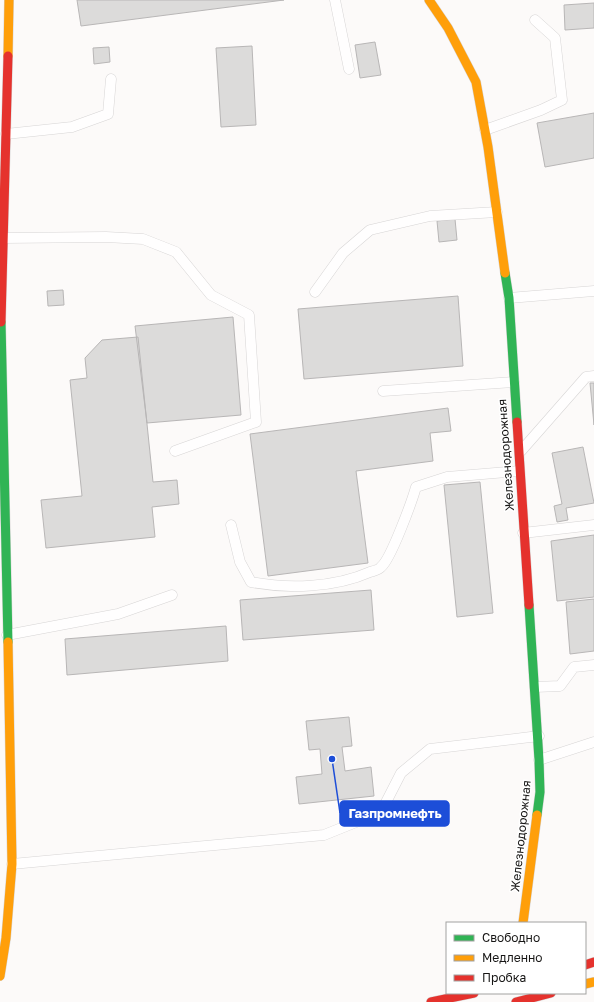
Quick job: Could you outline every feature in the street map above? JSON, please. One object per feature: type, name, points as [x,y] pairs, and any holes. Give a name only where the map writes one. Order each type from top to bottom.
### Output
[{"type":"street","points":[[0,976],[6,938],[12,864],[7,635],[3,534],[1,322],[9,0]]},
{"type":"street","name":"Железнодорожная","points":[[434,2],[476,82],[485,130],[508,298],[523,533],[535,687],[540,792],[523,922]]},
{"type":"street","points":[[431,1002],[469,994]]},
{"type":"street","points":[[516,1002],[547,994]]},
{"type":"lane","points":[[335,0],[349,69]]},
{"type":"lane","points":[[485,130],[541,110],[562,100],[555,38],[535,20]]},
{"type":"lane","points":[[6,134],[72,127],[108,114],[111,79]]},
{"type":"lane","points":[[315,292],[343,253],[370,230],[430,216],[497,212]]},
{"type":"lane","points":[[3,238],[106,236],[142,239],[176,252],[211,296],[249,315],[256,422],[175,451]]},
{"type":"lane","points":[[508,298],[594,292]]},
{"type":"lane","points":[[518,454],[586,377],[594,376]]},
{"type":"lane","points":[[382,391],[514,382]]},
{"type":"lane","points":[[231,525],[240,562],[250,582],[271,586],[299,586],[357,578],[381,567],[391,551],[411,505],[416,487],[447,477],[519,471]]},
{"type":"lane","points":[[523,533],[594,525]]},
{"type":"lane","points":[[7,635],[118,614],[172,595]]},
{"type":"lane","points":[[535,687],[560,686],[574,667],[594,664]]},
{"type":"lane","points":[[12,864],[324,835],[381,812],[401,773],[430,749],[538,736]]},
{"type":"lane","points":[[539,760],[594,742]]},
{"type":"building","points":[[77,0],[284,0],[81,26]]},
{"type":"building","points":[[594,3],[594,28],[565,30],[564,5]]},
{"type":"building","points":[[375,42],[381,75],[360,78],[355,45]]},
{"type":"building","points":[[252,46],[256,125],[221,127],[216,48]]},
{"type":"building","points":[[109,47],[110,62],[94,64],[93,48]]},
{"type":"building","points":[[594,113],[594,158],[545,167],[537,123]]},
{"type":"building","points":[[455,219],[457,240],[439,242],[437,221]]},
{"type":"building","points":[[63,290],[64,305],[48,306],[47,291]]},
{"type":"building","points":[[458,296],[463,366],[304,379],[298,309]]},
{"type":"building","points":[[233,317],[241,415],[147,423],[135,326]]},
{"type":"building","points":[[138,337],[153,482],[177,480],[179,504],[152,507],[155,537],[46,548],[41,500],[82,496],[70,380],[87,378],[85,358],[102,340]]},
{"type":"building","points":[[590,383],[594,383],[594,425]]},
{"type":"building","points":[[448,408],[451,431],[430,433],[433,461],[356,471],[368,563],[268,576],[250,434]]},
{"type":"building","points":[[583,447],[594,503],[566,508],[568,520],[557,522],[554,506],[562,504],[552,453]]},
{"type":"building","points":[[480,482],[493,613],[457,617],[444,485]]},
{"type":"building","points":[[594,535],[594,597],[557,601],[551,541]]},
{"type":"building","points":[[371,590],[374,630],[243,640],[240,600]]},
{"type":"building","points":[[594,599],[594,651],[570,654],[566,602]]},
{"type":"building","points":[[226,626],[228,661],[67,675],[65,639]]},
{"type":"building","points":[[349,717],[352,746],[342,747],[345,771],[371,767],[374,796],[299,804],[296,777],[322,774],[320,749],[309,750],[306,721]]},
{"type":"traffic: fast","points":[[505,273],[509,298],[517,422]]},
{"type":"traffic: fast","points":[[1,322],[8,642]]},
{"type":"traffic: fast","points":[[529,605],[539,760],[540,792],[537,815]]},
{"type":"traffic: slow","points":[[8,56],[9,0]]},
{"type":"traffic: slow","points":[[429,0],[448,28],[476,82],[488,147],[505,273]]},
{"type":"traffic: slow","points":[[0,976],[6,938],[12,864],[8,642]]},
{"type":"traffic: slow","points":[[523,922],[537,815]]},
{"type":"traffic: slow","points":[[586,984],[594,982]]},
{"type":"traffic: jam","points":[[1,322],[8,56]]},
{"type":"traffic: jam","points":[[517,422],[529,605]]},
{"type":"traffic: jam","points":[[586,965],[594,962]]},
{"type":"traffic: jam","points":[[431,1002],[469,994]]},
{"type":"traffic: jam","points":[[516,1002],[547,994]]},
{"type":"place","name":"Газпромнефть","points":[[332,759]]}]
